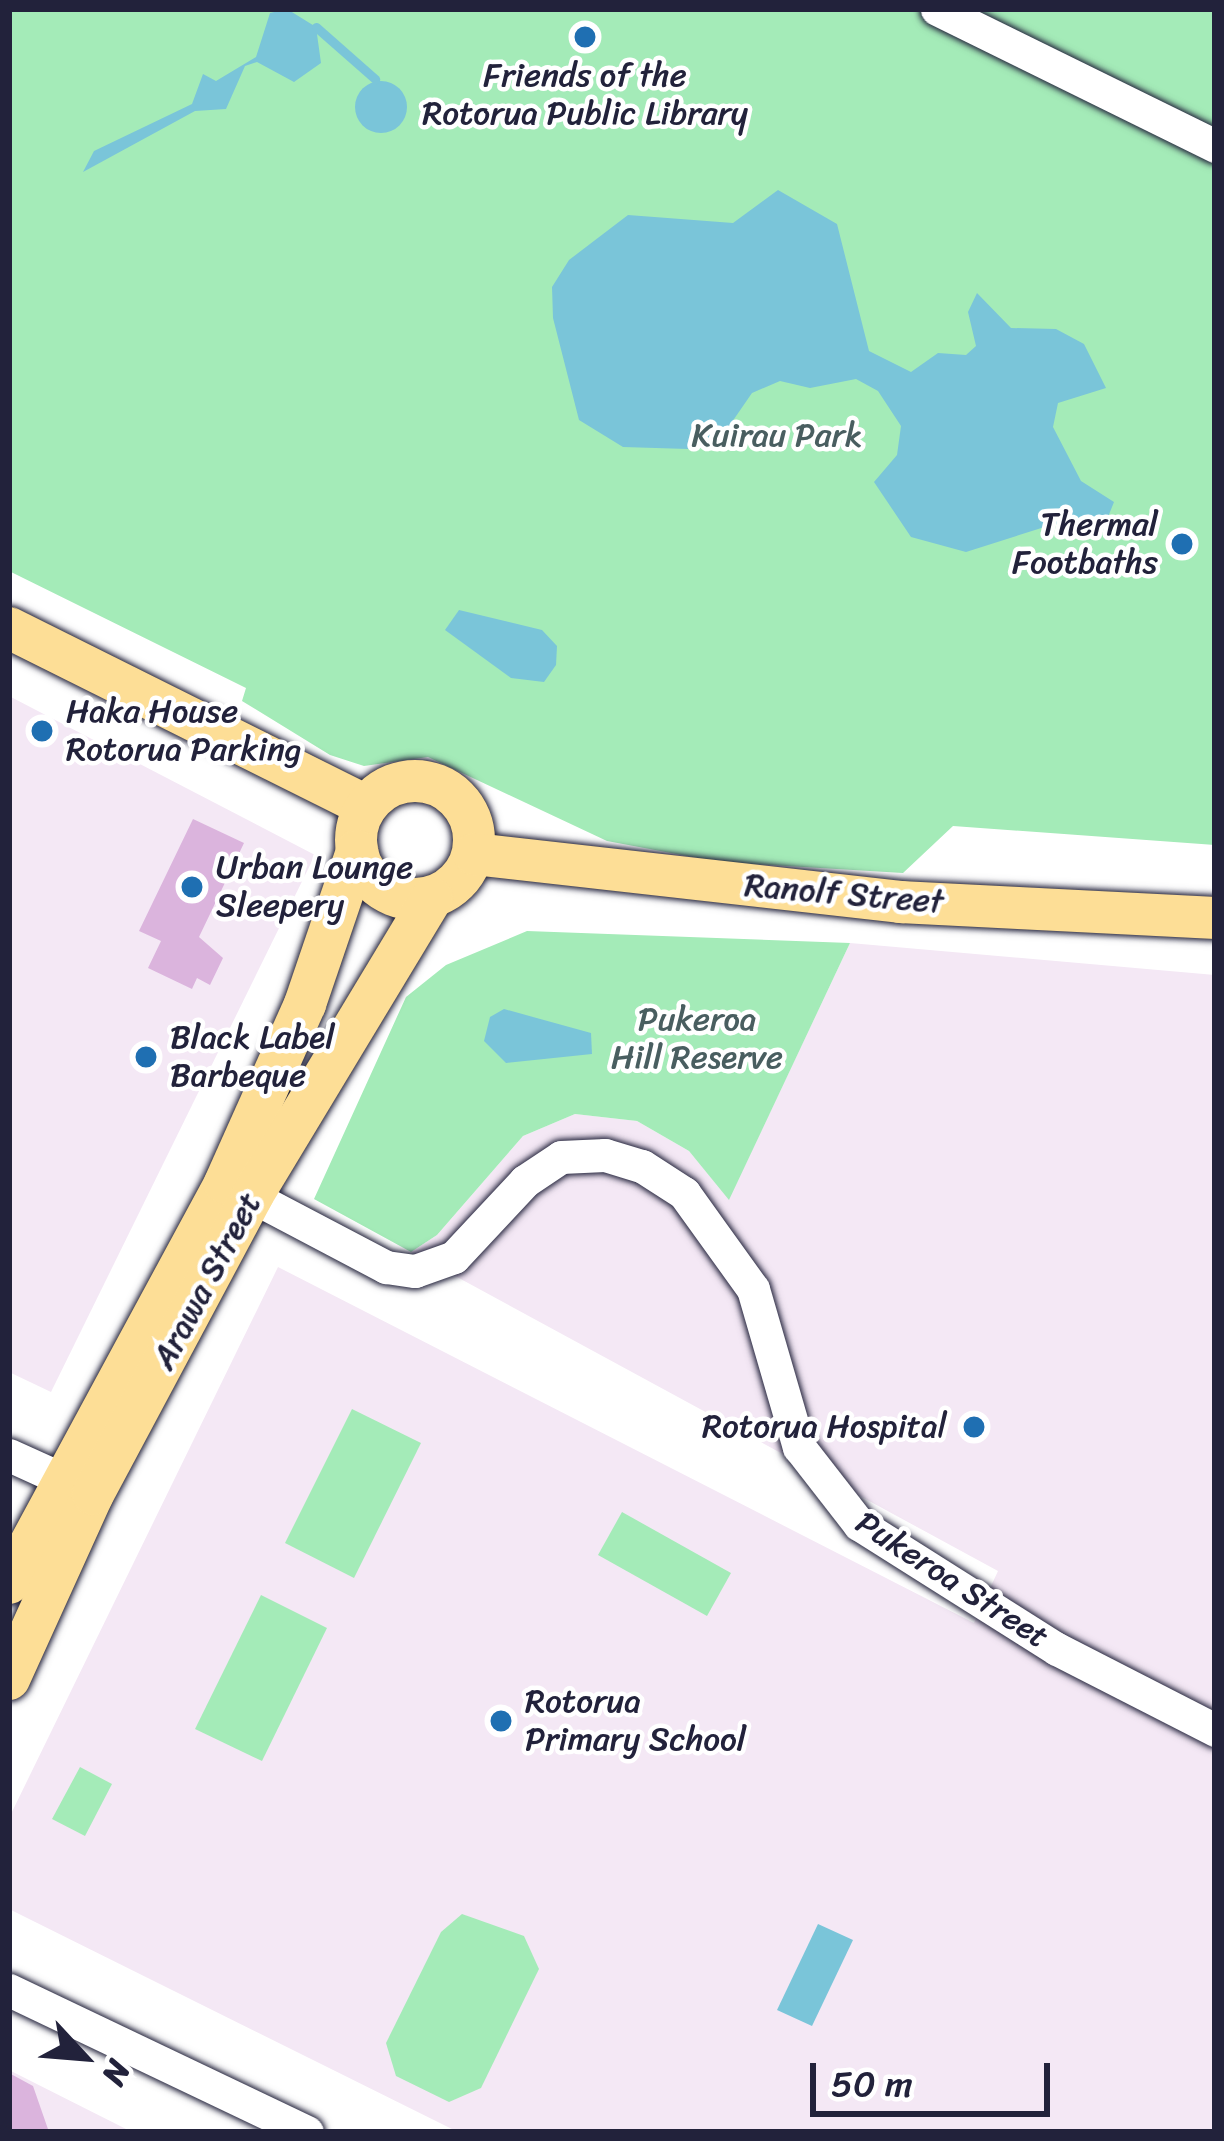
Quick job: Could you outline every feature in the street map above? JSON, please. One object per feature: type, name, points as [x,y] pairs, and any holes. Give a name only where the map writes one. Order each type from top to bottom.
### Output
[{"type":"main road","points":[[9,628],[366,806]]},
{"type":"main road","points":[[399,783],[440,786],[469,814],[473,854],[451,889],[432,898],[392,895],[357,851],[366,806],[399,783]]},
{"type":"main road","name":"Arawa Street","points":[[238,1190],[357,851]]},
{"type":"main road","name":"Ranolf Street","points":[[473,854],[901,902],[1215,918]]},
{"type":"main road","name":"Arawa Street","points":[[9,1583],[78,1486],[238,1190],[432,898]]},
{"type":"main road","name":"Arawa Street","points":[[9,1679],[78,1486]]},
{"type":"street","points":[[937,9],[1215,146]]},
{"type":"street","name":"Pukeroa Street","points":[[238,1190],[386,1267],[415,1271],[454,1257],[561,1157],[605,1155],[642,1166],[684,1193],[753,1289],[799,1448],[859,1524],[1057,1648],[1215,1730]]},
{"type":"street","points":[[9,1455],[78,1486]]},
{"type":"street","points":[[9,1990],[307,2132]]},
{"type":"shaded area","points":[[9,696],[315,855],[51,1392],[9,1372]]},
{"type":"shaded area","points":[[850,943],[1215,975],[1215,2132],[458,2132],[9,1909],[9,1818],[278,1267],[974,1623],[998,1571],[411,1252],[437,1235],[523,1136],[575,1114],[637,1121],[689,1151],[729,1199]]},
{"type":"shaded area","points":[[9,2070],[132,2132],[9,2132]]},
{"type":"green space","name":"Kuirau Park","points":[[9,9],[1215,9],[1215,845],[953,826],[903,873],[719,862],[607,841],[428,757],[364,766],[330,755],[242,701],[246,688],[9,571]]},
{"type":"green space","name":"Pukeroa Hill Reserve","points":[[527,931],[850,943],[729,1200],[689,1151],[637,1121],[575,1114],[523,1136],[437,1235],[411,1252],[314,1199],[406,997],[446,965]]},
{"type":"green space","points":[[352,1409],[421,1443],[354,1578],[285,1543]]},
{"type":"green space","points":[[622,1512],[731,1573],[707,1616],[598,1555]]},
{"type":"green space","points":[[261,1595],[327,1628],[262,1761],[195,1729]]},
{"type":"green space","points":[[80,1767],[112,1784],[85,1836],[52,1819]]},
{"type":"green space","points":[[462,1914],[524,1936],[539,1969],[481,2088],[449,2102],[396,2076],[386,2043],[441,1932]]},
{"type":"water","points":[[287,9],[316,27],[321,63],[294,82],[257,62],[245,66],[226,109],[195,111],[83,172],[94,151],[192,104],[203,74],[216,81],[256,57],[270,13]]},
{"type":"water","points":[[381,81],[400,88],[407,107],[400,126],[381,133],[362,126],[355,107],[362,88]]},
{"type":"water","points":[[778,190],[837,224],[869,351],[911,372],[938,353],[966,355],[976,346],[968,312],[977,293],[1011,328],[1056,329],[1084,344],[1106,388],[1058,403],[1053,427],[1081,481],[1114,502],[1106,522],[1054,524],[966,552],[911,537],[874,482],[897,455],[901,426],[878,391],[856,379],[810,388],[780,381],[752,393],[723,435],[688,449],[623,447],[579,420],[553,318],[552,287],[569,260],[628,215],[733,223]]},
{"type":"water","points":[[459,610],[542,630],[557,646],[556,665],[544,682],[511,678],[445,630]]},
{"type":"water","points":[[504,1009],[591,1033],[592,1054],[506,1063],[484,1041],[490,1017]]},
{"type":"water","points":[[818,1924],[853,1940],[812,2026],[777,2010]]},
{"type":"building","name":"Urban Lounge Sleepery","points":[[193,819],[244,843],[199,937],[223,958],[210,985],[197,978],[192,989],[148,968],[161,941],[139,931]]},
{"type":"building","points":[[9,2073],[33,2086],[49,2132],[9,2132]]},
{"type":"waterway","points":[[316,27],[375,79]]},
{"type":"place","name":"Friends of the Rotorua Public Library","points":[[585,37]]},
{"type":"place","name":"Thermal Footbaths","points":[[1182,544]]},
{"type":"place","name":"Haka House Rotorua Parking","points":[[42,731]]},
{"type":"place","name":"Urban Lounge Sleepery","points":[[192,887]]},
{"type":"place","name":"Black Label Barbeque","points":[[146,1057]]},
{"type":"place","name":"Rotorua Hospital","points":[[974,1427]]},
{"type":"place","name":"Rotorua Primary School","points":[[501,1721]]}]
